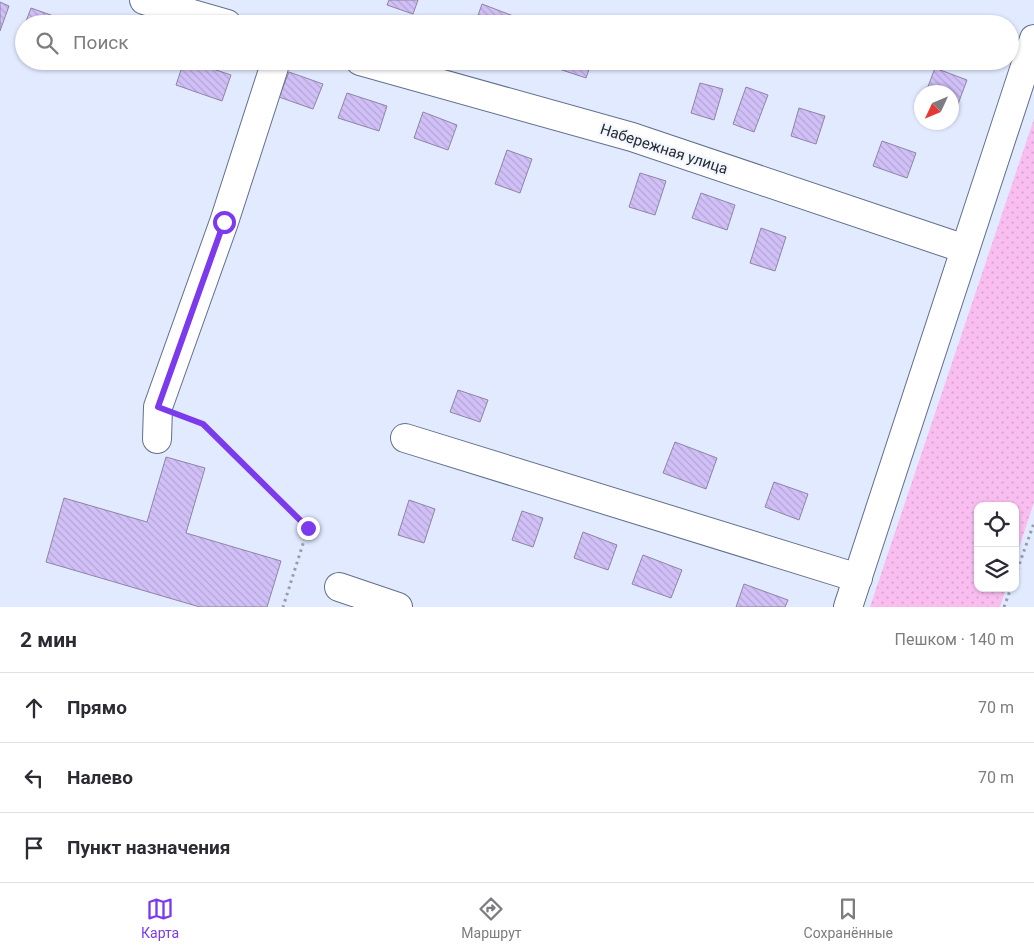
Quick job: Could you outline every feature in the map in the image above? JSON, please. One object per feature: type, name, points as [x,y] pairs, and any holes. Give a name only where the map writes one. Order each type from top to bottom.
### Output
[{"type":"street","points":[[144,0],[196,15]]},
{"type":"street","points":[[848,607],[1034,38]]},
{"type":"street","points":[[157,439],[158,407],[224,222],[273,70]]},
{"type":"street","name":"Набережная улица","points":[[392,70],[632,137],[966,249]]},
{"type":"street","points":[[405,438],[858,578]]},
{"type":"street","points":[[339,587],[398,607]]},
{"type":"path","points":[[158,407],[203,424],[308,528],[283,607]]},
{"type":"path","points":[[1019,565],[1034,523]]},
{"type":"path","points":[[1004,607],[1010,592]]},
{"type":"shaded area","points":[[1034,119],[1034,502],[1019,548],[1019,502],[974,502],[974,592],[1005,592],[1000,607],[870,607]]},
{"type":"building","points":[[389,0],[418,0],[413,14],[387,5]]},
{"type":"building","points":[[0,2],[9,6],[0,31]]},
{"type":"building","points":[[482,4],[511,15],[478,15]]},
{"type":"building","points":[[31,8],[51,15],[28,15]]},
{"type":"building","points":[[181,70],[216,70],[231,75],[222,101],[176,85]]},
{"type":"building","points":[[562,70],[589,70],[586,78]]},
{"type":"building","points":[[934,70],[940,70],[967,80],[959,101],[959,85],[929,85]]},
{"type":"building","points":[[289,72],[323,84],[313,109],[279,97]]},
{"type":"building","points":[[700,83],[723,89],[714,120],[691,113]]},
{"type":"building","points":[[746,87],[768,95],[754,132],[733,124]]},
{"type":"building","points":[[347,93],[387,106],[379,131],[338,118]]},
{"type":"building","points":[[799,108],[825,116],[816,144],[791,136]]},
{"type":"building","points":[[423,112],[457,125],[448,150],[414,138]]},
{"type":"building","points":[[882,141],[916,153],[907,178],[873,166]]},
{"type":"building","points":[[507,150],[532,159],[520,193],[495,184]]},
{"type":"building","points":[[640,173],[666,181],[655,215],[629,207]]},
{"type":"building","points":[[701,193],[735,205],[727,230],[692,218]]},
{"type":"building","points":[[761,228],[786,237],[775,271],[750,263]]},
{"type":"building","points":[[458,390],[488,400],[480,422],[450,412]]},
{"type":"building","points":[[675,442],[717,458],[706,489],[663,473]]},
{"type":"building","points":[[166,457],[205,468],[186,533],[281,561],[267,607],[200,607],[46,562],[64,498],[147,522]]},
{"type":"building","points":[[774,482],[808,494],[799,520],[765,507]]},
{"type":"building","points":[[409,500],[435,509],[424,543],[398,535]]},
{"type":"building","points":[[522,511],[543,518],[533,547],[512,540]]},
{"type":"building","points":[[583,532],[617,545],[608,570],[574,558]]},
{"type":"building","points":[[643,555],[682,570],[671,598],[632,584]]},
{"type":"building","points":[[744,584],[788,600],[785,607],[736,607]]},
{"type":"route","points":[[224,222],[158,407],[203,424],[308,528]]}]
